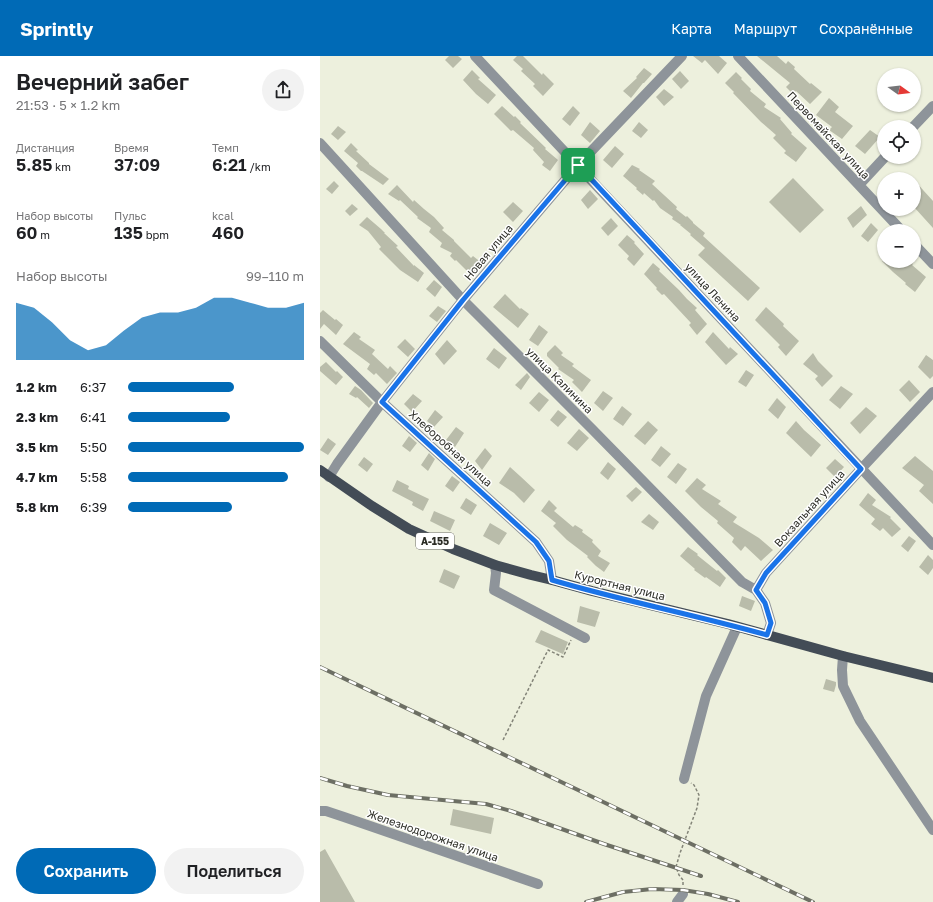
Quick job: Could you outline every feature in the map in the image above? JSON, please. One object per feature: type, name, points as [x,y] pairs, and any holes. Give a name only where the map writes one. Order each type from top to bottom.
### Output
[{"type":"main road","name":"Курортная улица","points":[[320,470],[372,506],[409,529],[453,549],[495,565],[933,678]]},
{"type":"street","name":"улица Ленина","points":[[475,56],[933,545]]},
{"type":"street","name":"Новая улица","points":[[329,477],[382,402],[463,300],[578,165],[682,56]]},
{"type":"street","name":"Первомайская улица","points":[[738,56],[895,224]]},
{"type":"street","points":[[920,120],[933,106]]},
{"type":"street","name":"улица Калинина","points":[[320,143],[463,300],[742,582],[756,590],[765,603],[771,623],[767,635]]},
{"type":"street","points":[[859,185],[878,164]]},
{"type":"street","points":[[921,251],[933,264]]},
{"type":"street","name":"Хлеборобная улица","points":[[320,341],[382,402],[536,542],[549,561],[552,580]]},
{"type":"street","name":"Вокзальная улица","points":[[756,590],[766,573],[933,392]]},
{"type":"street","points":[[495,565],[496,573],[494,590],[585,638]]},
{"type":"street","points":[[684,778],[706,696],[737,627]]},
{"type":"street","points":[[843,656],[842,670],[844,686],[860,721],[933,830]]},
{"type":"street","name":"Железнодорожная улица","points":[[320,811],[326,811],[344,817],[538,884]]},
{"type":"path","points":[[503,740],[548,650],[563,657],[575,633]]},
{"type":"path","points":[[680,898],[683,880],[676,867],[697,808],[698,795],[694,785],[684,778]]},
{"type":"building","points":[[449,56],[458,56],[462,59],[453,68],[445,60]]},
{"type":"building","points":[[517,56],[523,56],[542,75],[543,73],[554,84],[543,96],[533,86],[535,84],[521,71],[523,69],[513,60]]},
{"type":"building","points":[[693,56],[719,56],[727,63],[718,74],[705,60],[702,63]]},
{"type":"building","points":[[757,56],[777,56],[786,64],[788,61],[810,84],[811,83],[822,92],[810,104],[796,91],[793,94],[786,87],[790,83]]},
{"type":"building","points":[[644,68],[652,74],[631,98],[623,91],[637,78],[636,77]]},
{"type":"building","points":[[472,70],[480,78],[478,79],[496,95],[488,104],[463,80]]},
{"type":"building","points":[[680,71],[689,81],[681,89],[672,79]]},
{"type":"building","points":[[736,72],[751,89],[750,91],[766,104],[764,107],[781,118],[780,119],[792,133],[791,134],[807,148],[796,162],[784,153],[786,151],[773,138],[776,135],[761,122],[725,83]]},
{"type":"building","points":[[664,89],[674,97],[664,106],[656,97]]},
{"type":"building","points":[[829,98],[839,107],[835,112],[853,126],[842,139],[829,130],[832,127],[816,115]]},
{"type":"building","points":[[502,106],[514,117],[515,116],[521,122],[520,123],[546,148],[545,149],[558,160],[550,171],[542,165],[544,162],[533,150],[534,148],[513,130],[511,131],[494,114]]},
{"type":"building","points":[[573,106],[580,113],[570,126],[562,119]]},
{"type":"building","points":[[590,122],[600,131],[590,143],[581,135]]},
{"type":"building","points":[[639,122],[648,130],[641,138],[632,131]]},
{"type":"building","points":[[338,126],[346,132],[338,140],[331,134]]},
{"type":"building","points":[[870,130],[877,135],[877,140],[865,154],[855,146]]},
{"type":"building","points":[[351,143],[358,150],[356,151],[369,164],[389,179],[383,185],[361,171],[356,166],[358,163],[344,151]]},
{"type":"building","points":[[615,146],[624,154],[612,168],[603,160]]},
{"type":"building","points":[[632,165],[640,169],[639,170],[655,181],[652,184],[677,207],[676,209],[686,217],[687,216],[705,233],[703,236],[760,288],[748,301],[698,255],[705,248],[690,235],[691,234],[672,219],[673,217],[660,208],[654,200],[653,201],[644,193],[643,195],[623,176]]},
{"type":"building","points":[[793,178],[824,210],[800,233],[769,202]]},
{"type":"building","points":[[334,181],[339,186],[332,194],[326,189]]},
{"type":"building","points":[[397,185],[413,202],[414,200],[434,217],[444,228],[442,230],[471,258],[473,256],[483,264],[472,276],[450,256],[452,253],[440,247],[442,243],[429,232],[431,228],[417,218],[418,217],[400,200],[399,201],[388,194]]},
{"type":"building","points":[[921,188],[933,201],[933,228],[921,215]]},
{"type":"building","points":[[590,190],[598,199],[588,209],[581,200]]},
{"type":"building","points":[[513,202],[523,211],[513,222],[503,212]]},
{"type":"building","points":[[352,204],[358,209],[350,216],[345,211]]},
{"type":"building","points":[[861,206],[867,215],[853,228],[847,218]]},
{"type":"building","points":[[367,217],[398,246],[396,247],[414,266],[424,273],[418,282],[400,270],[379,249],[381,247],[368,231],[359,225]]},
{"type":"building","points":[[611,218],[618,226],[608,236],[601,228]]},
{"type":"building","points":[[871,223],[877,229],[877,231],[868,242],[861,236]]},
{"type":"building","points":[[627,235],[635,242],[634,243],[644,254],[634,266],[627,259],[629,256],[618,245]]},
{"type":"building","points":[[653,263],[660,269],[659,271],[697,308],[695,310],[707,324],[697,335],[689,325],[691,323],[664,294],[662,295],[656,289],[657,288],[644,274]]},
{"type":"building","points":[[889,268],[916,268],[926,277],[915,292]]},
{"type":"building","points":[[434,280],[442,287],[435,297],[426,289]]},
{"type":"building","points":[[505,294],[520,309],[521,308],[529,314],[518,328],[493,307]]},
{"type":"building","points":[[438,306],[446,311],[437,322],[429,316]]},
{"type":"building","points":[[766,307],[799,341],[786,356],[778,347],[780,345],[755,320]]},
{"type":"building","points":[[323,310],[343,325],[336,335],[324,324],[320,329],[320,313]]},
{"type":"building","points":[[539,325],[548,332],[538,346],[529,340]]},
{"type":"building","points":[[354,332],[361,337],[359,339],[375,350],[372,354],[388,369],[390,366],[397,373],[387,384],[376,373],[374,375],[367,369],[370,364],[343,344]]},
{"type":"building","points":[[713,332],[729,349],[730,347],[738,354],[726,365],[705,342]]},
{"type":"building","points":[[405,339],[415,349],[408,357],[397,347]]},
{"type":"building","points":[[447,340],[457,351],[444,365],[435,354]]},
{"type":"building","points":[[555,345],[563,353],[561,355],[574,364],[572,366],[591,380],[582,392],[572,382],[574,380],[558,369],[559,368],[547,356],[547,353]]},
{"type":"building","points":[[494,348],[507,358],[499,369],[486,359]]},
{"type":"building","points":[[813,353],[818,361],[833,376],[822,387],[815,379],[818,376],[803,364]]},
{"type":"building","points":[[926,355],[933,360],[933,376],[930,379],[918,367]]},
{"type":"building","points":[[326,362],[343,377],[336,385],[320,371],[320,367]]},
{"type":"building","points":[[746,370],[754,375],[746,387],[738,382]]},
{"type":"building","points":[[527,373],[530,377],[521,390],[515,385]]},
{"type":"building","points":[[909,380],[920,392],[910,402],[899,390]]},
{"type":"building","points":[[355,386],[361,390],[373,403],[369,408],[357,397],[356,398],[349,394]]},
{"type":"building","points":[[841,386],[853,394],[840,409],[829,400]]},
{"type":"building","points":[[603,391],[613,398],[603,411],[594,403]]},
{"type":"building","points":[[539,392],[549,400],[539,412],[529,403]]},
{"type":"building","points":[[413,394],[422,401],[412,412],[404,404]]},
{"type":"building","points":[[777,398],[786,407],[778,419],[768,410]]},
{"type":"building","points":[[622,406],[632,414],[623,426],[613,419]]},
{"type":"building","points":[[866,407],[877,416],[860,434],[850,423]]},
{"type":"building","points":[[435,410],[443,417],[434,427],[427,421]]},
{"type":"building","points":[[558,410],[567,417],[558,427],[550,420]]},
{"type":"building","points":[[648,421],[658,430],[645,445],[634,436]]},
{"type":"building","points":[[796,421],[821,445],[811,457],[786,433]]},
{"type":"building","points":[[456,427],[464,433],[455,447],[446,440]]},
{"type":"building","points":[[579,429],[589,438],[577,451],[567,443]]},
{"type":"building","points":[[409,436],[417,443],[410,452],[402,446]]},
{"type":"building","points":[[328,438],[336,444],[328,455],[320,450]]},
{"type":"building","points":[[661,446],[671,454],[660,467],[651,460]]},
{"type":"building","points":[[485,448],[492,456],[482,470],[475,461]]},
{"type":"building","points":[[429,453],[435,459],[428,471],[421,465]]},
{"type":"building","points":[[915,456],[933,471],[933,504],[919,491],[924,485],[902,468]]},
{"type":"building","points":[[364,457],[373,464],[367,472],[358,465]]},
{"type":"building","points":[[835,459],[844,467],[835,477],[826,468]]},
{"type":"building","points":[[608,462],[616,469],[608,480],[600,473]]},
{"type":"building","points":[[678,463],[687,469],[676,484],[667,477]]},
{"type":"building","points":[[510,467],[535,490],[524,503],[514,493],[499,483]]},
{"type":"building","points":[[452,476],[460,482],[453,492],[445,486]]},
{"type":"building","points":[[697,478],[706,485],[702,489],[721,501],[718,504],[737,517],[733,522],[759,538],[773,550],[761,561],[745,546],[741,551],[732,542],[734,538],[685,491]]},
{"type":"building","points":[[397,480],[409,486],[408,489],[429,499],[423,511],[412,505],[413,502],[392,491]]},
{"type":"building","points":[[636,487],[642,492],[632,502],[626,496]]},
{"type":"building","points":[[868,493],[876,500],[872,505],[891,517],[890,518],[901,529],[892,537],[883,528],[880,531],[871,524],[875,519],[859,505]]},
{"type":"building","points":[[466,498],[477,505],[471,515],[460,508]]},
{"type":"building","points":[[549,500],[557,508],[554,511],[573,527],[575,525],[583,530],[582,532],[593,540],[592,542],[601,551],[598,556],[610,563],[604,572],[587,557],[588,556],[567,540],[553,526],[556,523],[541,511]]},
{"type":"building","points":[[434,511],[455,520],[450,531],[430,521]]},
{"type":"building","points":[[649,514],[659,522],[653,530],[641,522]]},
{"type":"building","points":[[490,523],[507,533],[499,545],[483,536]]},
{"type":"building","points":[[909,536],[916,541],[908,552],[901,546]]},
{"type":"building","points":[[688,547],[726,578],[720,587],[694,570],[695,569],[680,556]]},
{"type":"building","points":[[928,555],[933,560],[933,568],[928,575],[919,567]]},
{"type":"building","points":[[444,569],[460,576],[454,589],[439,582]]},
{"type":"building","points":[[742,596],[755,601],[751,611],[739,606]]},
{"type":"building","points":[[580,606],[600,612],[595,627],[577,622]]},
{"type":"building","points":[[541,630],[568,642],[563,654],[535,642]]},
{"type":"building","points":[[826,679],[836,682],[834,692],[823,689]]},
{"type":"building","points":[[453,809],[494,818],[491,834],[450,825]]},
{"type":"building","points":[[325,849],[355,902],[320,902],[320,852]]},
{"type":"railway","points":[[320,667],[813,902]]},
{"type":"railway","points":[[320,778],[347,786],[388,795],[486,804],[511,811],[701,876]]},
{"type":"railway","points":[[586,902],[623,892],[652,889],[683,890],[708,894],[738,902]]},
{"type":"route","points":[[578,165],[861,469],[766,573],[756,590],[765,603],[771,623],[767,635],[552,580],[549,561],[536,542],[382,402],[463,300],[578,165]]}]
